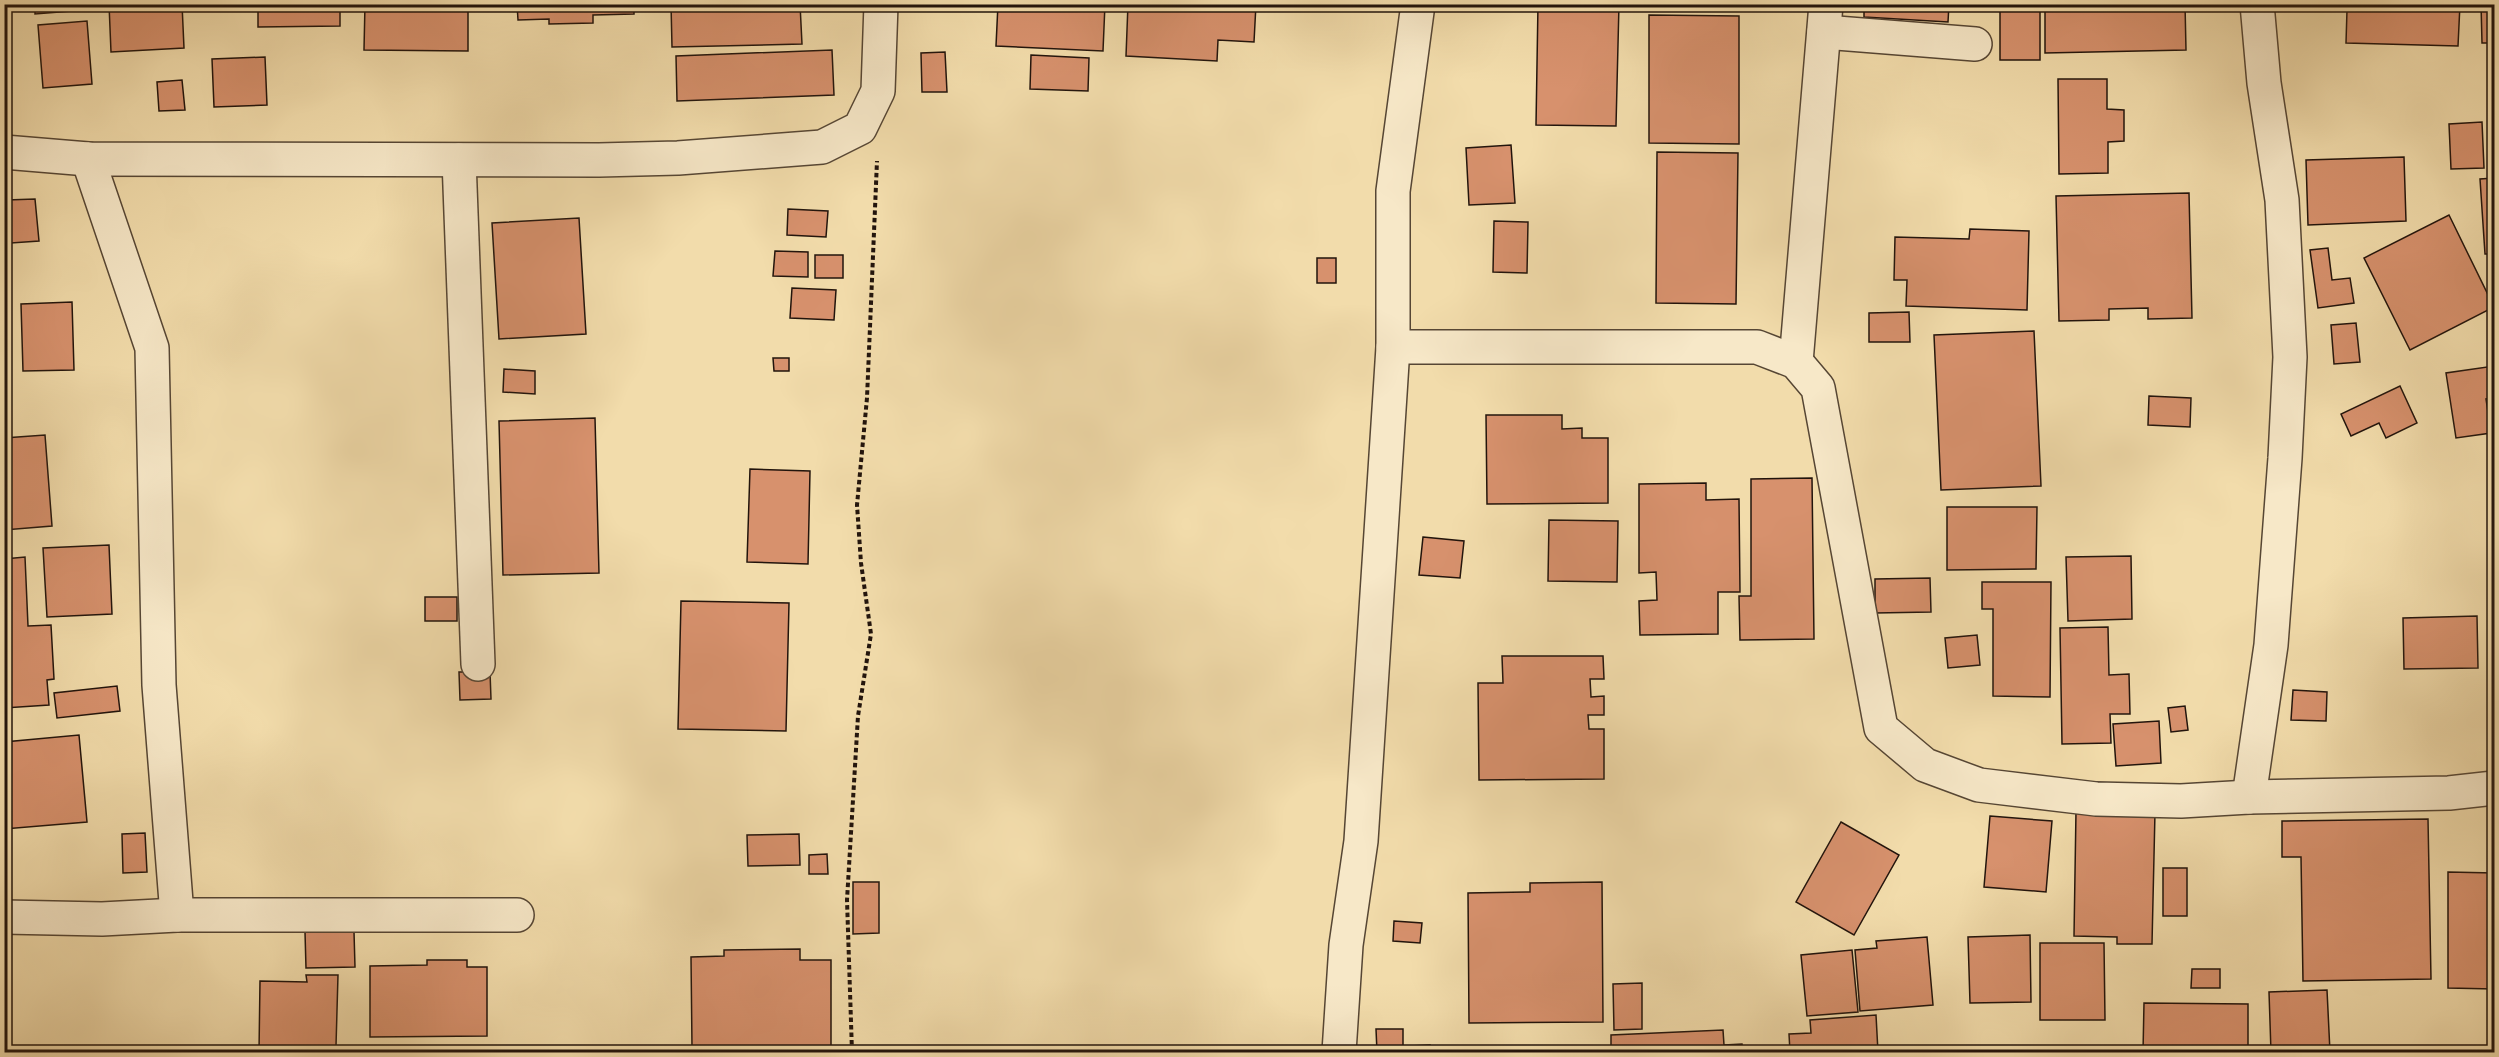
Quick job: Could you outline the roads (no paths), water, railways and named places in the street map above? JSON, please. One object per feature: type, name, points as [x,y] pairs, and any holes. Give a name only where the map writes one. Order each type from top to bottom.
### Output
[{"type":"street","points":[[4,152],[88,159],[459,160],[678,158],[822,147],[860,128],[878,91],[881,4]]},
{"type":"street","points":[[1339,1053],[1346,945],[1362,831],[1393,347],[1393,191],[1418,4]]},
{"type":"street","points":[[2249,797],[2271,645],[2290,357],[2282,200],[2264,82],[2257,4]]},
{"type":"street","points":[[1796,362],[1825,18],[1975,44]]},
{"type":"street","points":[[88,159],[152,348],[159,685],[177,915]]},
{"type":"street","points":[[459,160],[478,664]]},
{"type":"street","points":[[1393,347],[1757,347],[1796,362],[1818,388],[1881,728],[1924,765],[1979,785],[2096,799],[2181,801],[2249,797],[2449,793],[2494,788]]},
{"type":"street","points":[[4,917],[102,919],[177,915],[517,915]]}]
